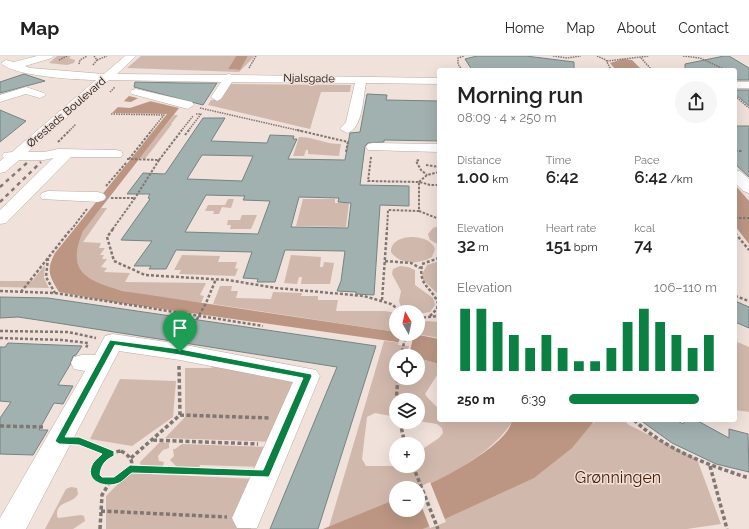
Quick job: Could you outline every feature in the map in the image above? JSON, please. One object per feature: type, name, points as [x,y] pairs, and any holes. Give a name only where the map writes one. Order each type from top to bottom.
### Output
[{"type":"street","points":[[10,66],[48,56]]},
{"type":"street","name":"Ørestads Boulevard","points":[[6,155],[101,73],[118,56]]},
{"type":"street","name":"Ørestads Boulevard","points":[[101,73],[131,56]]},
{"type":"street","name":"Njalsgade","points":[[10,66],[151,77],[437,80]]},
{"type":"street","name":"Njalsgade","points":[[101,73],[180,77]]},
{"type":"street","points":[[151,77],[136,92],[191,109]]},
{"type":"street","points":[[217,97],[229,77]]},
{"type":"street","points":[[360,114],[358,127],[347,129],[352,123],[361,79]]},
{"type":"street","points":[[737,85],[749,85]]},
{"type":"street","points":[[0,99],[26,90],[40,95]]},
{"type":"street","points":[[0,99],[18,106]]},
{"type":"street","points":[[373,147],[437,148]]},
{"type":"street","points":[[6,155],[44,156],[63,153],[116,154]]},
{"type":"street","points":[[0,219],[63,153]]},
{"type":"street","points":[[737,176],[749,188]]},
{"type":"street","points":[[48,196],[105,197]]},
{"type":"street","points":[[10,529],[62,434],[92,363],[112,342],[180,360],[308,376],[247,518]]},
{"type":"path","points":[[61,59],[66,56]]},
{"type":"path","points":[[88,56],[80,60],[78,64],[101,73]]},
{"type":"path","points":[[94,56],[110,92]]},
{"type":"path","points":[[97,60],[107,56]]},
{"type":"path","points":[[461,68],[458,64],[458,58],[464,56]]},
{"type":"path","points":[[553,56],[567,58],[581,56]]},
{"type":"path","points":[[596,56],[607,61],[649,56]]},
{"type":"path","points":[[683,56],[697,57],[722,68]]},
{"type":"path","points":[[641,58],[650,68]]},
{"type":"path","points":[[607,61],[610,68]]},
{"type":"path","points":[[737,98],[749,108]]},
{"type":"path","points":[[346,152],[348,141],[198,108],[191,109],[135,198],[107,237],[114,261],[145,275],[216,279],[276,288],[364,296],[382,300],[392,305]]},
{"type":"path","points":[[185,136],[201,114],[191,109]]},
{"type":"path","points":[[69,130],[76,124]]},
{"type":"path","points":[[373,147],[368,181],[419,182],[430,186],[437,185]]},
{"type":"path","points":[[737,151],[742,151]]},
{"type":"path","points":[[423,158],[416,161],[421,170],[427,175]]},
{"type":"path","points":[[130,160],[159,160]]},
{"type":"path","points":[[426,165],[437,167]]},
{"type":"path","points":[[419,211],[419,182],[427,175],[437,172]]},
{"type":"path","points":[[105,197],[135,198]]},
{"type":"path","points":[[382,300],[388,210],[419,211],[437,219]]},
{"type":"path","points":[[737,218],[749,218]]},
{"type":"path","points":[[737,235],[749,250]]},
{"type":"path","points":[[48,258],[46,277],[56,293]]},
{"type":"path","points":[[437,259],[422,264],[420,268],[421,282],[433,293],[437,300]]},
{"type":"path","points":[[385,261],[411,263],[420,268]]},
{"type":"path","points":[[180,415],[180,360],[198,316],[216,279]]},
{"type":"path","points":[[0,291],[56,293],[263,326]]},
{"type":"path","points":[[737,297],[749,301]]},
{"type":"path","points":[[430,316],[437,311]]},
{"type":"path","points":[[425,317],[437,316]]},
{"type":"path","points":[[0,331],[68,332],[112,342]]},
{"type":"path","points":[[1,339],[62,340],[88,344],[77,361],[92,363]]},
{"type":"path","points":[[111,453],[100,461],[95,471],[99,480],[110,482],[122,478],[130,469],[131,458],[180,415],[290,418]]},
{"type":"path","points":[[636,422],[654,436],[710,466],[749,478]]},
{"type":"path","points":[[0,426],[62,434],[111,453],[121,452],[129,455],[131,458]]},
{"type":"path","points":[[153,440],[279,445]]},
{"type":"path","points":[[710,466],[727,529]]},
{"type":"path","points":[[130,469],[266,475]]},
{"type":"path","points":[[416,473],[438,529]]},
{"type":"path","points":[[100,529],[102,496],[110,482]]},
{"type":"path","points":[[101,512],[247,518]]},
{"type":"green space","points":[[57,56],[71,56],[69,58],[75,60],[74,63],[67,65],[49,63]]},
{"type":"green space","points":[[141,56],[236,56],[228,69],[240,70],[248,56],[255,56],[239,72],[127,68]]},
{"type":"green space","points":[[229,84],[351,85],[350,92],[321,92],[310,129],[208,105],[211,100],[219,100]]},
{"type":"green space","points":[[174,115],[178,115],[145,159],[140,158]]},
{"type":"green space","points":[[299,137],[341,144],[339,156],[308,154],[308,150],[306,150],[304,156],[293,156]]},
{"type":"green space","points":[[228,199],[234,199],[231,208],[222,207],[219,214],[213,214],[214,211],[205,211],[208,205],[225,205]]},
{"type":"green space","points":[[303,199],[335,199],[335,203],[349,203],[346,227],[296,226]]},
{"type":"green space","points":[[101,208],[107,208],[83,242],[101,243],[99,248],[105,248],[100,255],[104,255],[102,259],[107,259],[101,267],[107,268],[104,272],[130,273],[125,282],[206,283],[200,295],[204,296],[201,303],[122,291],[93,282],[85,276],[82,273],[77,261],[77,244],[84,229]]},
{"type":"green space","points":[[242,215],[257,215],[251,229],[230,229],[231,225],[227,225],[228,220],[240,220]]},
{"type":"green space","points":[[437,227],[437,244],[430,240],[428,234],[433,228]]},
{"type":"green space","points":[[410,237],[418,237],[431,243],[435,249],[432,257],[427,260],[410,262],[399,259],[391,252],[391,248],[397,241]]},
{"type":"green space","points":[[182,255],[220,256],[218,262],[237,262],[235,268],[238,269],[235,276],[179,274],[181,270],[174,270]]},
{"type":"green space","points":[[291,255],[321,257],[320,267],[323,267],[324,262],[334,263],[330,284],[301,284],[302,277],[299,277],[297,284],[284,283]]},
{"type":"green space","points":[[437,262],[437,293],[423,280],[422,274],[427,265]]},
{"type":"green space","points":[[45,265],[44,278],[49,288],[0,287],[0,281],[32,281]]},
{"type":"green space","points":[[400,266],[415,270],[415,285],[433,298],[435,305],[430,312],[425,313],[425,305],[400,305],[399,301],[401,291],[392,274],[393,269]]},
{"type":"green space","points":[[220,286],[232,286],[231,291],[238,291],[236,298],[271,299],[273,292],[302,293],[301,296],[318,296],[318,300],[338,300],[336,311],[389,312],[389,331],[213,304]]},
{"type":"green space","points":[[425,322],[437,322],[437,338],[425,335]]},
{"type":"green space","points":[[384,341],[412,344],[411,349],[389,349],[389,385],[425,385],[425,360],[437,363],[437,375],[425,394],[437,407],[437,422],[512,422],[504,433],[482,453],[457,470],[425,486],[425,481],[389,481],[389,502],[329,527]],"holes":[[[389,393],[425,393],[425,422],[437,424],[442,428],[443,433],[439,438],[425,447],[425,473],[389,473],[389,466],[366,466],[362,459],[367,417],[375,413],[389,416]]]},
{"type":"green space","points":[[737,342],[749,347],[749,412],[737,410]]},
{"type":"green space","points":[[214,366],[304,378],[275,442],[165,438],[185,417],[185,368],[211,368]]},
{"type":"green space","points":[[120,379],[176,381],[173,417],[132,446],[90,439]]},
{"type":"green space","name":"Grønningen","points":[[595,422],[626,422],[629,425],[697,459],[721,524],[687,529],[423,529]]},
{"type":"green space","points":[[160,442],[169,443],[169,448],[163,450],[158,456],[159,461],[164,462],[162,469],[141,469],[140,462]]},
{"type":"green space","points":[[182,444],[269,447],[260,467],[200,465],[198,471],[180,470],[170,460],[174,456],[173,449]]},
{"type":"green space","points":[[129,473],[255,479],[251,529],[106,529],[106,496]]},
{"type":"green space","points":[[71,487],[77,488],[78,494],[72,500],[59,507],[57,516],[58,518],[81,515],[84,516],[85,521],[73,529],[45,529],[66,489]]},
{"type":"shaded area","points":[[236,56],[248,56],[240,70],[228,69]]},
{"type":"shaded area","points":[[623,59],[632,60],[640,68],[614,68],[610,63]]},
{"type":"shaded area","points":[[129,96],[179,108],[83,231],[78,245],[77,257],[79,266],[83,273],[90,279],[123,291],[389,331],[389,341],[113,302],[59,292],[50,273],[50,264],[55,253],[167,114],[112,113]]},
{"type":"shaded area","points":[[737,187],[749,201],[749,244],[737,229]]},
{"type":"shaded area","points":[[425,336],[437,339],[437,363],[425,360],[425,349],[410,349],[411,344],[390,341],[425,341]]},
{"type":"shaded area","points":[[511,422],[593,422],[572,448],[534,478],[423,529],[323,529],[389,502],[389,517],[425,517],[425,486],[456,470],[487,450],[508,430]]},
{"type":"pier","points":[[140,97],[154,100],[130,108],[116,107],[122,101],[131,102]]},
{"type":"pier","points":[[399,341],[412,341],[410,349],[408,349],[409,346],[398,345]]},
{"type":"pier","points":[[430,482],[446,522],[430,528],[425,515],[425,484]]},
{"type":"building","points":[[477,56],[526,56],[574,62],[574,68],[471,68],[465,59]]},
{"type":"building","points":[[729,56],[749,68],[749,80],[737,80],[737,68],[685,68],[685,64]]},
{"type":"building","points":[[24,74],[45,81],[0,93],[0,82]]},
{"type":"building","points":[[135,82],[217,83],[203,105],[134,87]]},
{"type":"building","points":[[737,90],[749,90],[749,106],[737,96]]},
{"type":"building","points":[[367,94],[387,95],[386,100],[437,101],[437,141],[384,140],[384,142],[368,143],[365,146],[360,185],[409,186],[409,206],[380,205],[374,295],[337,291],[341,281],[345,251],[285,250],[275,282],[257,282],[258,279],[243,278],[252,252],[176,250],[166,269],[149,269],[151,266],[134,266],[152,241],[121,240],[150,199],[148,198],[150,194],[127,194],[143,173],[165,174],[203,118],[225,118],[211,141],[267,143],[270,135],[294,136],[293,139],[297,139],[288,159],[345,160],[350,133],[360,132]],"holes":[[[202,155],[253,156],[242,181],[187,179]],[[206,195],[245,196],[243,200],[270,201],[258,234],[185,232]],[[299,197],[339,198],[338,202],[351,203],[348,228],[291,227]]]},
{"type":"building","points":[[0,110],[26,121],[0,142]]},
{"type":"building","points":[[737,126],[749,126],[749,177],[737,166]]},
{"type":"building","points":[[0,297],[48,298],[376,346],[318,529],[270,529],[337,367],[18,317],[0,318]]},
{"type":"building","points":[[737,302],[749,307],[749,328],[737,323]]},
{"type":"building","points":[[8,343],[82,346],[76,355],[73,356],[70,365],[58,385],[73,386],[63,404],[54,403],[39,430],[48,430],[33,455],[0,454],[0,418],[11,402],[0,401],[0,347],[5,347]]},
{"type":"building","points":[[643,422],[680,422],[683,424],[684,422],[700,422],[729,438],[729,429],[748,434],[749,472],[716,464],[672,443]]},
{"type":"railway","points":[[0,187],[28,162]]},
{"type":"railway","points":[[0,202],[41,162]]},
{"type":"route","points":[[112,342],[180,352],[308,376],[266,475],[130,469],[122,478],[110,482],[99,480],[96,476],[96,466],[105,456],[111,453],[79,441],[59,441],[112,342]]}]
